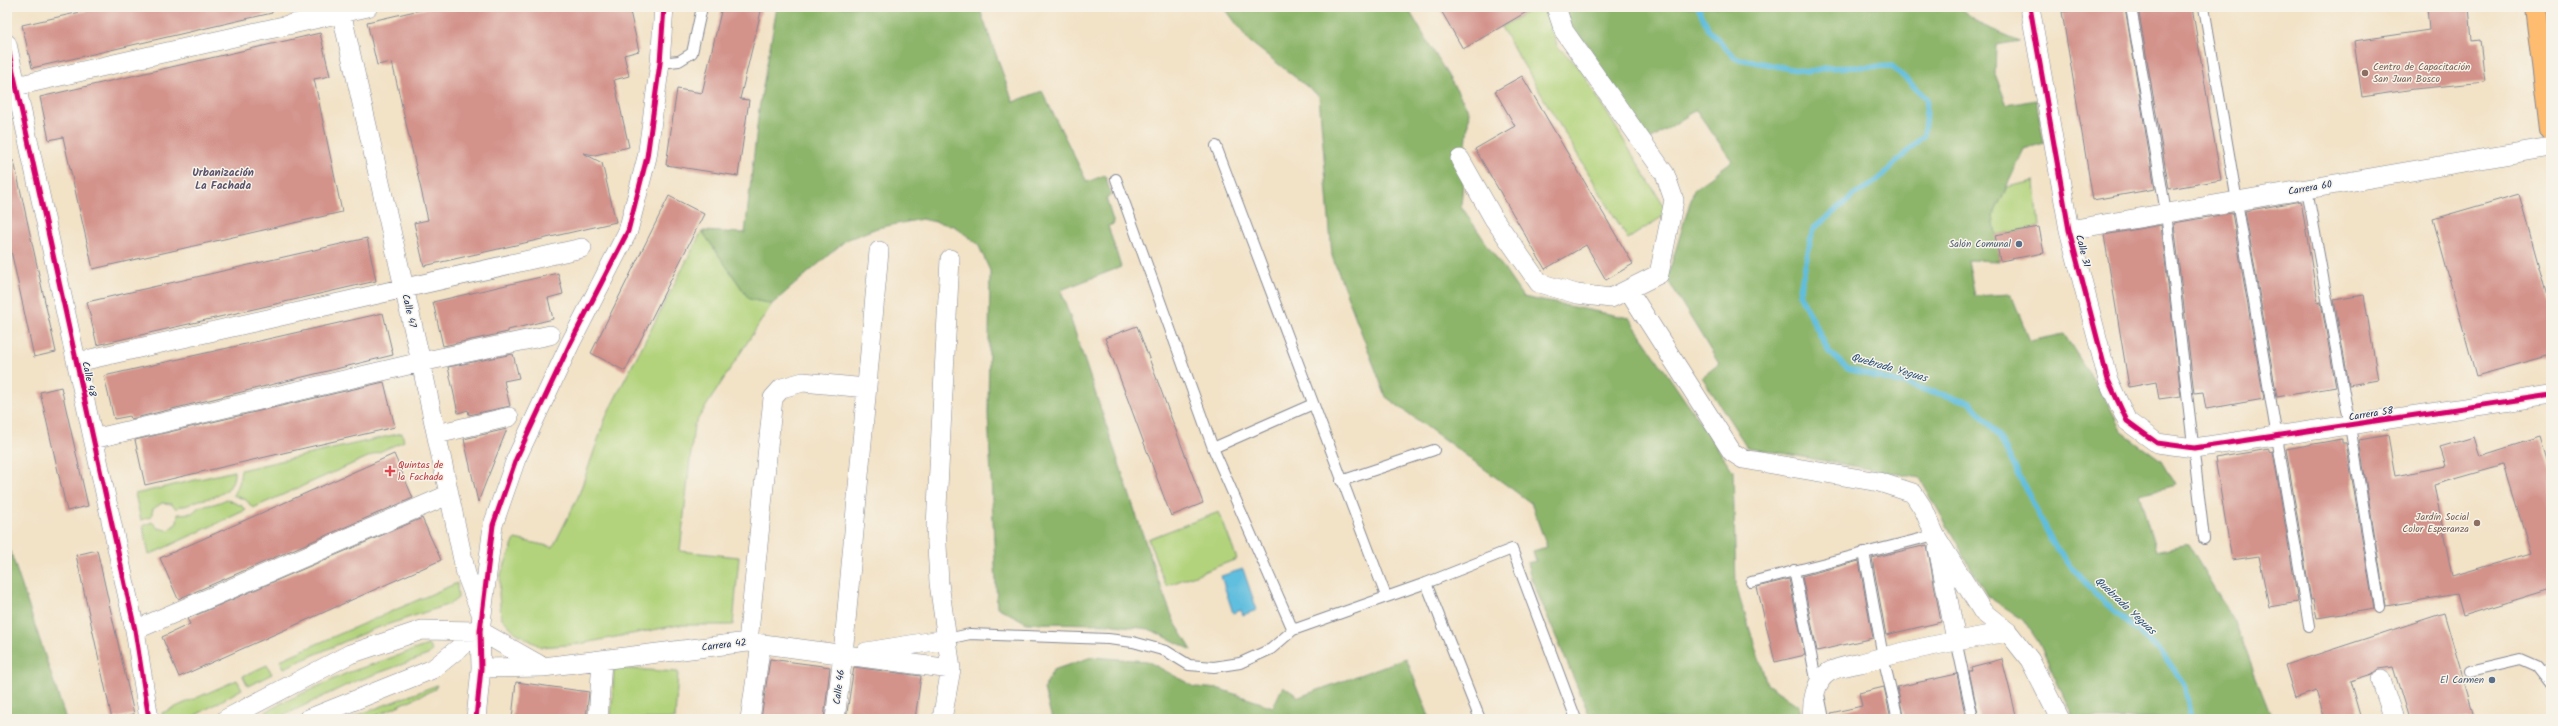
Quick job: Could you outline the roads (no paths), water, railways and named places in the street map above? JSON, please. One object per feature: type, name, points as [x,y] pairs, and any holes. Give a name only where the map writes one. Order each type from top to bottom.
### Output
[{"type":"main road","points":[[2536,7],[2551,129]]},
{"type":"street","points":[[16,86],[341,10],[368,7]]},
{"type":"street","points":[[476,719],[481,668],[480,622],[493,525],[516,459],[570,344],[628,231],[647,157],[660,63],[664,7]]},
{"type":"street","points":[[1460,159],[1494,218],[1538,282],[1577,294],[1612,298],[1629,291],[1659,274],[1674,200],[1665,174],[1564,31],[1556,7]]},
{"type":"street","name":"Calle 31","points":[[2030,7],[2068,230],[2108,380],[2127,421],[2157,443],[2194,448]]},
{"type":"street","name":"Calle 47","points":[[341,10],[437,434],[448,494],[466,574],[480,622]]},
{"type":"street","name":"Calle 48","points":[[7,44],[135,630],[149,719]]},
{"type":"street","name":"Carrera 60","points":[[2068,230],[2551,147]]},
{"type":"street","points":[[77,362],[582,248]]},
{"type":"street","name":"Calle 46","points":[[835,719],[843,655],[879,251]]},
{"type":"street","points":[[942,719],[951,669],[939,583],[936,526],[950,259]]},
{"type":"street","points":[[1629,291],[1732,452],[1743,459],[1880,482],[1913,494],[1924,510],[1935,535],[1983,612],[2008,632],[2030,660],[2060,719]]},
{"type":"street","points":[[93,439],[421,362],[550,335]]},
{"type":"street","points":[[750,719],[754,643],[773,398],[782,388],[803,382],[866,388]]},
{"type":"street","name":"Carrera 58","points":[[2194,448],[2551,395]]},
{"type":"street","points":[[437,434],[509,417]]},
{"type":"street","points":[[135,630],[448,494]]},
{"type":"street","points":[[1935,535],[1956,640]]},
{"type":"street","points":[[308,719],[433,669],[480,622]]},
{"type":"street","points":[[226,719],[350,654],[422,630],[480,622],[544,667]]},
{"type":"street","points":[[1813,719],[1811,708],[1816,688],[1828,672],[1883,657],[1956,640],[2008,632]]},
{"type":"street","points":[[843,655],[946,639]]},
{"type":"street","name":"Carrera 42","points":[[481,668],[544,667],[754,643],[951,669]]},
{"type":"street","points":[[598,719],[602,660]]},
{"type":"street","points":[[2381,680],[2394,719]]},
{"type":"lane","points":[[660,63],[679,61],[692,54],[702,7]]},
{"type":"lane","points":[[2131,7],[2166,213],[2204,539]]},
{"type":"lane","points":[[2204,7],[2309,626]]},
{"type":"lane","points":[[1216,146],[1341,481],[1386,596]]},
{"type":"lane","points":[[1116,179],[1213,448],[1293,630]]},
{"type":"lane","points":[[2307,189],[2350,426],[2380,607]]},
{"type":"lane","points":[[1213,448],[1313,404]]},
{"type":"lane","points":[[1341,481],[1434,450]]},
{"type":"lane","points":[[1751,582],[1935,535]]},
{"type":"lane","points":[[946,639],[970,634],[1108,639],[1133,642],[1166,651],[1189,665],[1214,667],[1240,663],[1271,649],[1293,630],[1426,583],[1512,549],[1576,719]]},
{"type":"lane","points":[[1864,552],[1883,657],[1898,719]]},
{"type":"lane","points":[[1794,570],[1816,688],[1824,719]]},
{"type":"lane","points":[[1426,583],[1480,719]]},
{"type":"lane","points":[[1956,640],[1973,719]]},
{"type":"lane","points":[[2470,671],[2522,659],[2537,666],[2551,684]]},
{"type":"water","points":[[1243,569],[1257,610],[1243,615],[1241,610],[1233,613],[1221,576]]},
{"type":"waterway","name":"Quebrada Yeguas","points":[[1698,7],[1709,30],[1735,58],[1807,72],[1825,68],[1892,66],[1927,99],[1924,135],[1878,180],[1857,193],[1813,229],[1799,294],[1829,352],[1848,369],[1970,402],[1998,434],[2054,545],[2094,593],[2162,653],[2184,684],[2191,719]]},
{"type":"place","name":"Centro de Capacitación San Juan Bosco","points":[[2365,73]]},
{"type":"place","name":"Salón Comunal","points":[[2019,244]]},
{"type":"place","name":"Quintas de la Fachada","points":[[390,471]]},
{"type":"place","name":"Jardín Social Color Esperanza","points":[[2477,523]]},
{"type":"place","name":"El Carmen","points":[[2492,680]]},
{"type":"district","name":"Urbanización La Fachada","points":[[223,179]]}]
